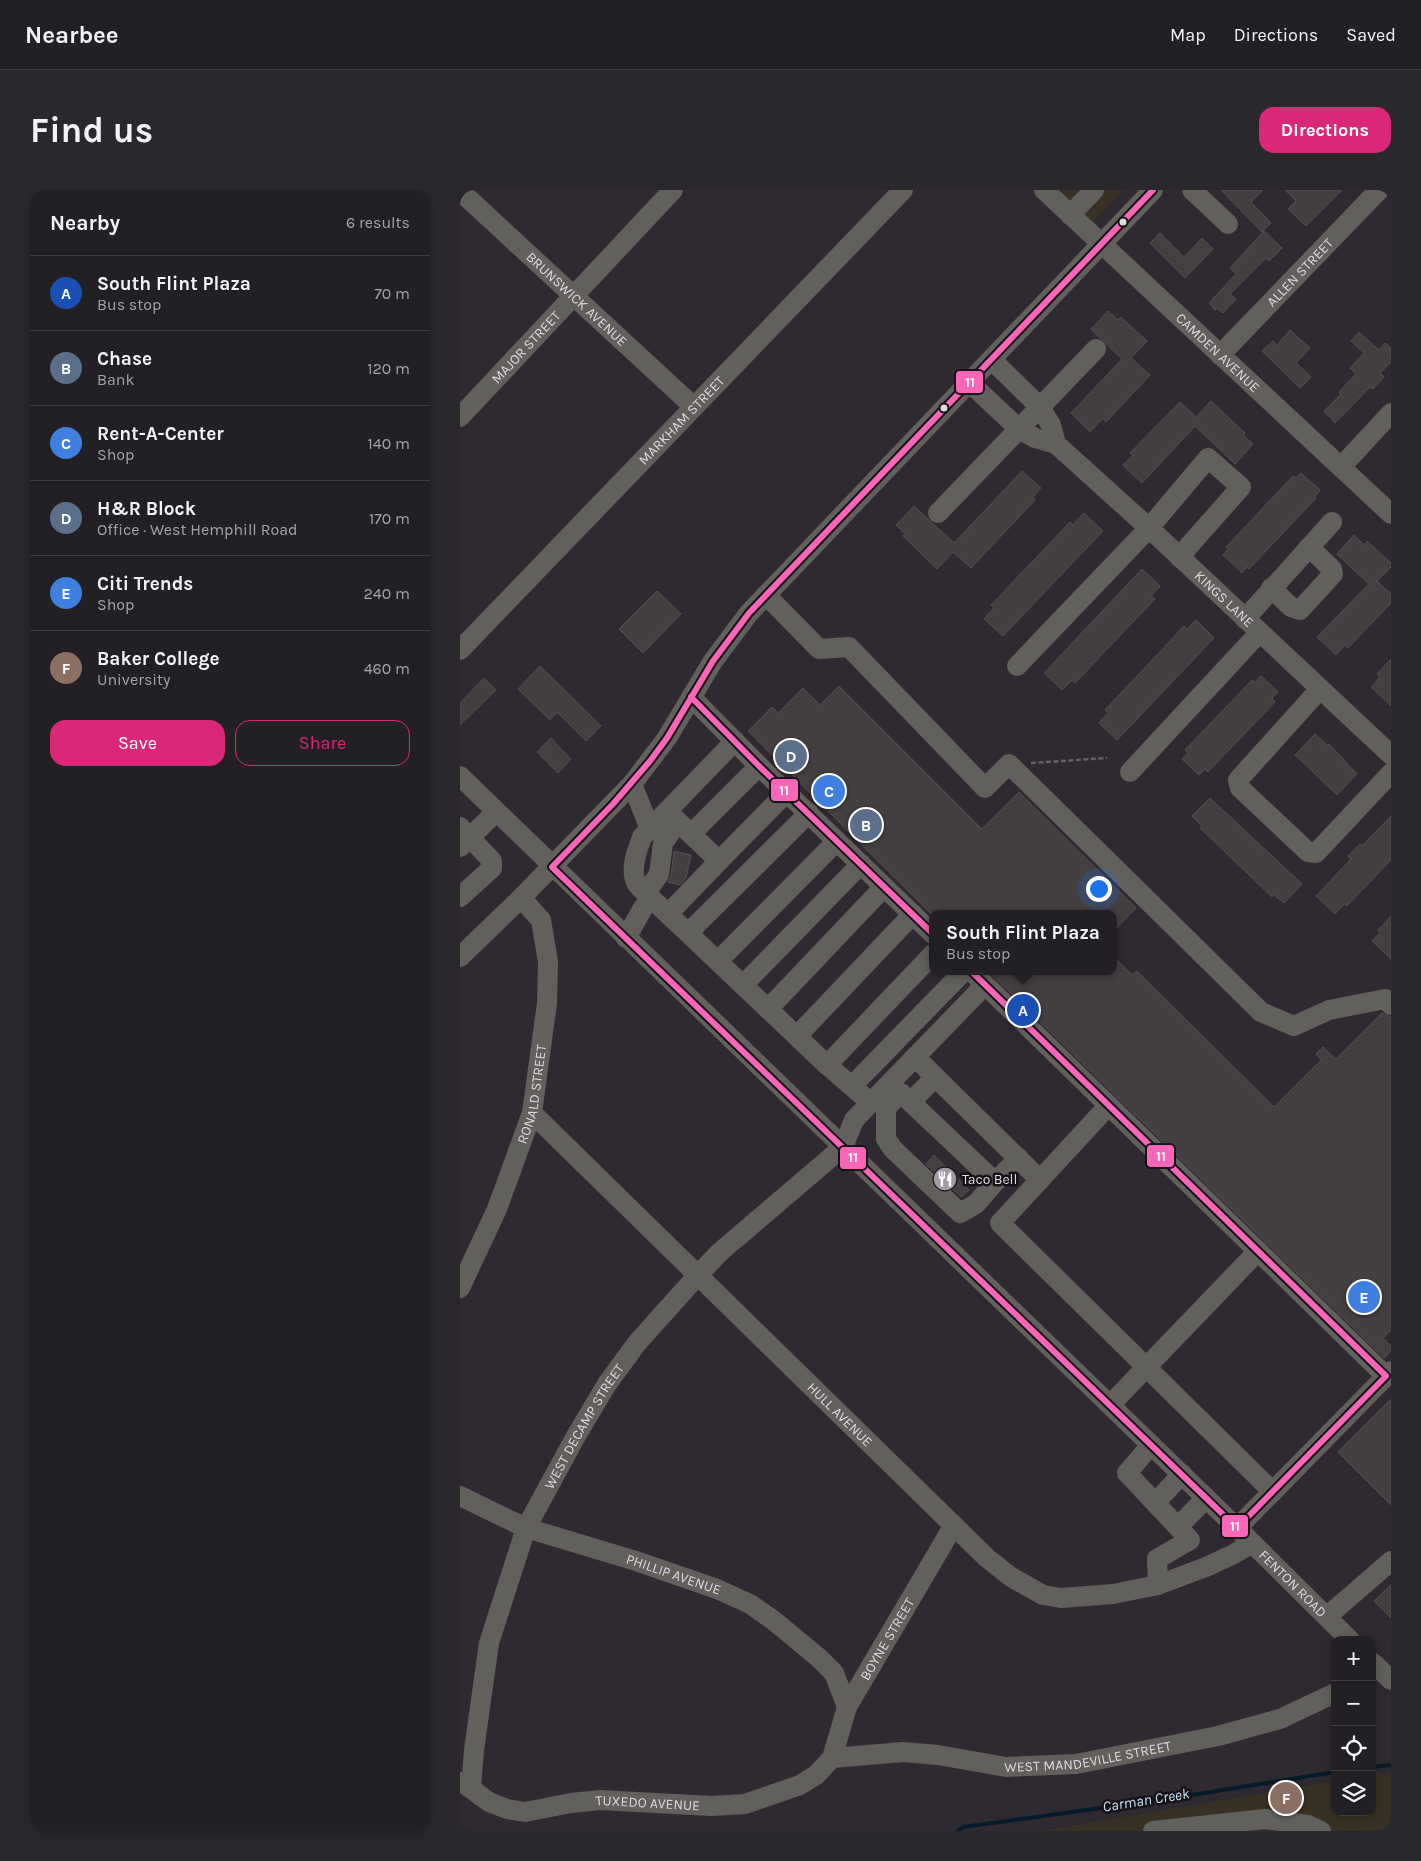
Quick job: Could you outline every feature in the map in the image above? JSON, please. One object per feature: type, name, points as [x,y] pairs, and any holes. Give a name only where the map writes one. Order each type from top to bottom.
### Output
[{"type":"street","name":"MAJOR STREET","points":[[460,417],[673,190]]},
{"type":"street","name":"MARKHAM STREET","points":[[460,650],[903,190]]},
{"type":"street","name":"CAMDEN AVENUE","points":[[1044,190],[1391,514]]},
{"type":"street","points":[[1070,215],[1094,190]]},
{"type":"street","points":[[462,950],[521,898],[632,784],[661,745],[730,637],[766,595],[1153,190]]},
{"type":"street","points":[[1192,190],[1228,224]]},
{"type":"street","name":"ALLEN STREET","points":[[1220,355],[1379,190]]},
{"type":"street","name":"BRUNSWICK AVENUE","points":[[460,191],[694,407]]},
{"type":"street","points":[[938,513],[1096,348]]},
{"type":"street","name":"KINGS LANE","points":[[992,360],[1040,407],[1051,425],[1056,444]]},
{"type":"street","name":"KINGS LANE","points":[[970,383],[1019,429],[1036,438],[1056,444],[1149,528],[1320,689],[1389,750]]},
{"type":"street","points":[[1341,467],[1391,413]]},
{"type":"street","points":[[1017,666],[1149,528],[1208,458],[1241,487],[1179,556]]},
{"type":"street","points":[[1245,619],[1332,522]]},
{"type":"street","points":[[1271,588],[1291,607],[1300,610],[1333,574],[1332,569],[1309,547]]},
{"type":"street","points":[[766,595],[819,649],[849,647],[985,788],[1009,764],[1261,1012],[1294,1026],[1329,1010],[1385,999],[1391,1005]]},
{"type":"street","points":[[1130,772],[1260,633]]},
{"type":"street","points":[[1320,689],[1238,780],[1240,788],[1308,852],[1316,854],[1391,774]]},
{"type":"street","points":[[691,697],[929,930]]},
{"type":"street","points":[[626,938],[659,874],[663,843],[679,823],[735,741]]},
{"type":"street","points":[[760,766],[679,823],[650,829],[642,837],[640,843],[634,871],[637,883],[827,1065],[871,1103]]},
{"type":"street","name":"FENTON ROAD","points":[[460,776],[1182,1474],[1346,1636]]},
{"type":"street","points":[[632,784],[650,829]]},
{"type":"street","points":[[668,914],[787,792]]},
{"type":"street","points":[[460,897],[492,868],[492,861],[463,837],[496,812]]},
{"type":"street","points":[[689,932],[809,814]]},
{"type":"street","points":[[679,823],[719,861]]},
{"type":"street","points":[[718,961],[838,841]]},
{"type":"street","points":[[742,985],[861,864]]},
{"type":"street","points":[[768,1009],[884,887]]},
{"type":"street","name":"RONALD STREET","points":[[460,1288],[497,1209],[532,1113],[547,1003],[548,962],[541,920],[521,898]]},
{"type":"street","points":[[797,1036],[913,914]]},
{"type":"street","points":[[827,1065],[929,958]]},
{"type":"street","points":[[852,1086],[960,975]]},
{"type":"street","points":[[975,975],[1258,1251],[1389,1373],[1237,1528]]},
{"type":"street","points":[[843,1147],[854,1120],[986,985]]},
{"type":"street","points":[[915,1057],[1040,1180]]},
{"type":"street","points":[[912,1102],[936,1077]]},
{"type":"street","points":[[995,1182],[902,1093],[886,1108],[886,1139],[893,1149],[927,1184],[960,1213],[976,1204],[1018,1158]]},
{"type":"street","points":[[1108,1105],[1000,1222],[1273,1492]]},
{"type":"street","name":"HULL AVENUE","points":[[532,1113],[987,1558],[1010,1577],[1043,1595],[1061,1598],[1113,1594],[1158,1585],[1234,1554],[1252,1543]]},
{"type":"street","name":"WEST DECAMP STREET","points":[[466,1784],[474,1750],[489,1643],[526,1528],[607,1384],[637,1343],[720,1252],[843,1147]]},
{"type":"street","points":[[1110,1405],[1258,1251]]},
{"type":"street","points":[[1152,1445],[1126,1473],[1190,1540],[1157,1559],[1158,1585]]},
{"type":"street","points":[[1155,1503],[1182,1474]]},
{"type":"street","name":"PHILLIP AVENUE","points":[[460,1496],[526,1528],[636,1560],[717,1589],[750,1604],[773,1620],[834,1673],[847,1707]]},
{"type":"street","points":[[1178,1527],[1206,1498]]},
{"type":"street","name":"BOYNE STREET","points":[[832,1758],[847,1707],[954,1525]]},
{"type":"street","points":[[1331,1613],[1391,1561]]},
{"type":"street","points":[[1378,1663],[1391,1680]]},
{"type":"street","name":"WEST MANDEVILLE STREET","points":[[832,1758],[903,1752],[938,1755],[1006,1767],[1076,1764],[1218,1736],[1280,1719],[1331,1695]]},
{"type":"street","name":"TUXEDO AVENUE","points":[[466,1784],[489,1802],[507,1809],[525,1812],[571,1803],[600,1800],[711,1806],[745,1804],[800,1786],[816,1775],[832,1758]]},
{"type":"street","points":[[1153,1831],[1265,1819],[1310,1829]]},
{"type":"path","points":[[1009,764],[1107,758]]},
{"type":"shaded area","points":[[1060,190],[1124,190],[1093,222]]},
{"type":"shaded area","points":[[1376,1773],[1391,1775],[1391,1831],[1042,1831],[1331,1782],[1331,1816],[1376,1816]]},
{"type":"building","points":[[1221,190],[1263,190],[1251,202],[1271,223],[1262,232]]},
{"type":"building","points":[[1285,190],[1342,190],[1306,226],[1288,209],[1296,201]]},
{"type":"building","points":[[1264,231],[1282,248],[1269,261],[1266,258],[1230,294],[1236,299],[1223,313],[1217,308],[1215,310],[1209,303],[1236,274],[1230,268]]},
{"type":"building","points":[[1160,233],[1184,257],[1202,238],[1213,249],[1185,278],[1150,243]]},
{"type":"building","points":[[1108,311],[1118,320],[1121,317],[1147,341],[1131,358],[1150,375],[1106,422],[1103,418],[1090,432],[1071,413],[1122,359],[1091,329]]},
{"type":"building","points":[[1290,330],[1310,348],[1296,363],[1311,377],[1300,388],[1262,351],[1273,341],[1277,345]]},
{"type":"building","points":[[1359,332],[1379,350],[1385,343],[1391,348],[1391,362],[1380,373],[1384,377],[1373,389],[1370,387],[1335,423],[1324,411],[1341,394],[1339,392],[1356,374],[1350,368],[1364,353],[1351,341]]},
{"type":"building","points":[[1211,401],[1245,433],[1243,435],[1253,444],[1235,464],[1195,426],[1142,483],[1123,465],[1133,455],[1130,453],[1180,402],[1196,417]]},
{"type":"building","points":[[1022,471],[1041,488],[1033,497],[1035,500],[971,568],[953,552],[937,569],[903,536],[905,534],[896,525],[914,506],[954,543]]},
{"type":"building","points":[[1301,473],[1320,490],[1315,496],[1316,498],[1249,569],[1247,567],[1242,573],[1223,555],[1228,549],[1226,547],[1293,476],[1296,478]]},
{"type":"building","points":[[1084,513],[1103,531],[1003,636],[984,619],[994,608],[991,605],[1070,522],[1073,525]]},
{"type":"building","points":[[1354,535],[1364,545],[1367,541],[1391,563],[1391,567],[1377,581],[1391,594],[1391,603],[1348,648],[1345,645],[1336,655],[1317,637],[1369,584],[1337,554]]},
{"type":"building","points":[[1142,569],[1160,586],[1151,596],[1155,599],[1075,683],[1072,680],[1062,690],[1044,673]]},
{"type":"building","points":[[657,591],[681,614],[643,653],[619,629]]},
{"type":"building","points":[[1196,620],[1214,638],[1117,740],[1099,723],[1108,713],[1105,710],[1184,626],[1187,629]]},
{"type":"building","points":[[1391,659],[1391,706],[1371,687],[1380,677],[1377,674]]},
{"type":"building","points":[[540,666],[601,726],[586,741],[557,712],[550,720],[518,689]]},
{"type":"building","points":[[1261,676],[1278,692],[1272,698],[1275,702],[1208,772],[1205,769],[1199,775],[1182,759],[1188,753],[1185,750],[1252,680],[1255,682]]},
{"type":"building","points":[[484,678],[496,690],[460,725],[460,703]]},
{"type":"building","points":[[839,686],[982,829],[1019,792],[1136,908],[1117,928],[1117,910],[929,910],[929,912],[748,731],[772,707],[778,713],[803,688],[820,705]]},
{"type":"building","points":[[1315,734],[1328,746],[1329,744],[1357,774],[1337,795],[1295,755]]},
{"type":"building","points":[[551,738],[571,759],[558,773],[537,752]]},
{"type":"building","points":[[1210,798],[1302,884],[1284,903],[1274,895],[1272,897],[1200,828],[1202,826],[1192,816]]},
{"type":"building","points":[[1391,816],[1391,860],[1347,906],[1344,904],[1335,914],[1316,896],[1351,859],[1348,856],[1360,844],[1362,846]]},
{"type":"building","points":[[674,851],[691,855],[686,878],[680,885],[668,882],[671,876]]},
{"type":"building","points":[[1391,916],[1391,959],[1372,941],[1380,933],[1378,930]]},
{"type":"building","points":[[1117,960],[1132,975],[1137,971],[1274,1107],[1321,1060],[1316,1054],[1323,1047],[1336,1059],[1382,1013],[1391,1017],[1391,1330],[1383,1338],[1391,1346],[1391,1351],[1384,1358],[992,975],[1117,975]]},
{"type":"building","name":"Taco Bell","points":[[934,1155],[969,1190],[961,1197],[926,1164]]},
{"type":"building","points":[[1391,1399],[1391,1505],[1338,1452]]},
{"type":"building","points":[[1391,1585],[1391,1618],[1374,1601]]},
{"type":"waterway","name":"Carman Creek","points":[[1376,1767],[1391,1765]]},
{"type":"waterway","name":"Carman Creek","points":[[958,1831],[963,1827],[1173,1798],[1331,1773]]},
{"type":"transit line","name":"11","points":[[975,975],[1386,1376],[1237,1528],[552,867],[613,804],[650,761],[667,738],[713,661],[749,613],[1153,190]]},
{"type":"transit line","name":"11","points":[[691,697],[759,766],[929,930]]},
{"type":"place","name":"H&R Block","points":[[791,756]]},
{"type":"place","name":"Rent-A-Center","points":[[829,791]]},
{"type":"place","name":"Chase","points":[[866,825]]},
{"type":"place","name":"South Flint Plaza","points":[[1023,1010]]},
{"type":"place","name":"Taco Bell","points":[[945,1179]]},
{"type":"place","name":"Citi Trends","points":[[1364,1297]]},
{"type":"place","name":"Baker College","points":[[1286,1798]]}]
